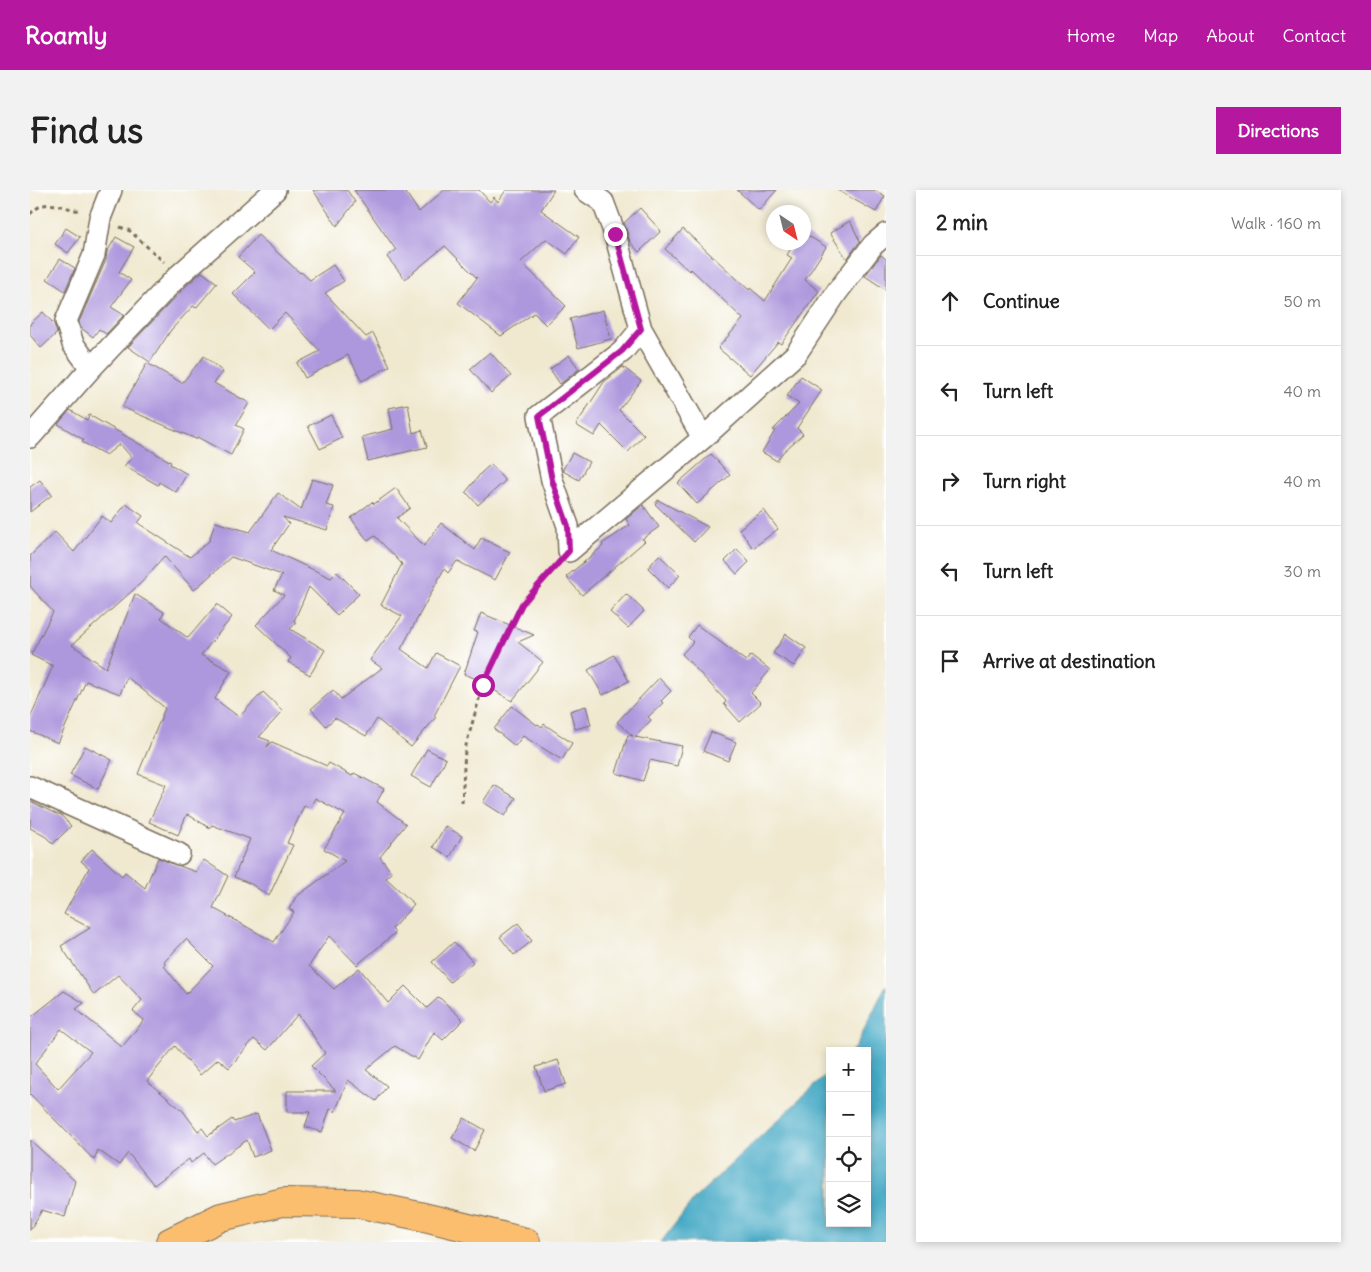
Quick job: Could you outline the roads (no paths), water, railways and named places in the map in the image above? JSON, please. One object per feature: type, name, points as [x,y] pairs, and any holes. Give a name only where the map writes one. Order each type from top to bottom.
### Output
[{"type":"main road","points":[[170,1242],[221,1217],[283,1202],[356,1203],[424,1217],[521,1241]]},
{"type":"street","points":[[90,368],[73,344],[66,321],[94,255],[100,218],[111,190]]},
{"type":"street","points":[[30,437],[90,368],[176,277],[275,190]]},
{"type":"street","points":[[585,190],[607,196],[615,234],[641,329],[703,438]]},
{"type":"street","points":[[641,329],[622,351],[539,416],[552,480],[568,526],[569,551],[703,438],[796,354],[849,277],[873,245],[886,234]]},
{"type":"street","points":[[30,787],[179,854]]},
{"type":"water","points":[[886,985],[886,1242],[661,1242],[695,1198],[826,1075],[826,1227],[871,1227],[871,1047],[856,1046]]}]
